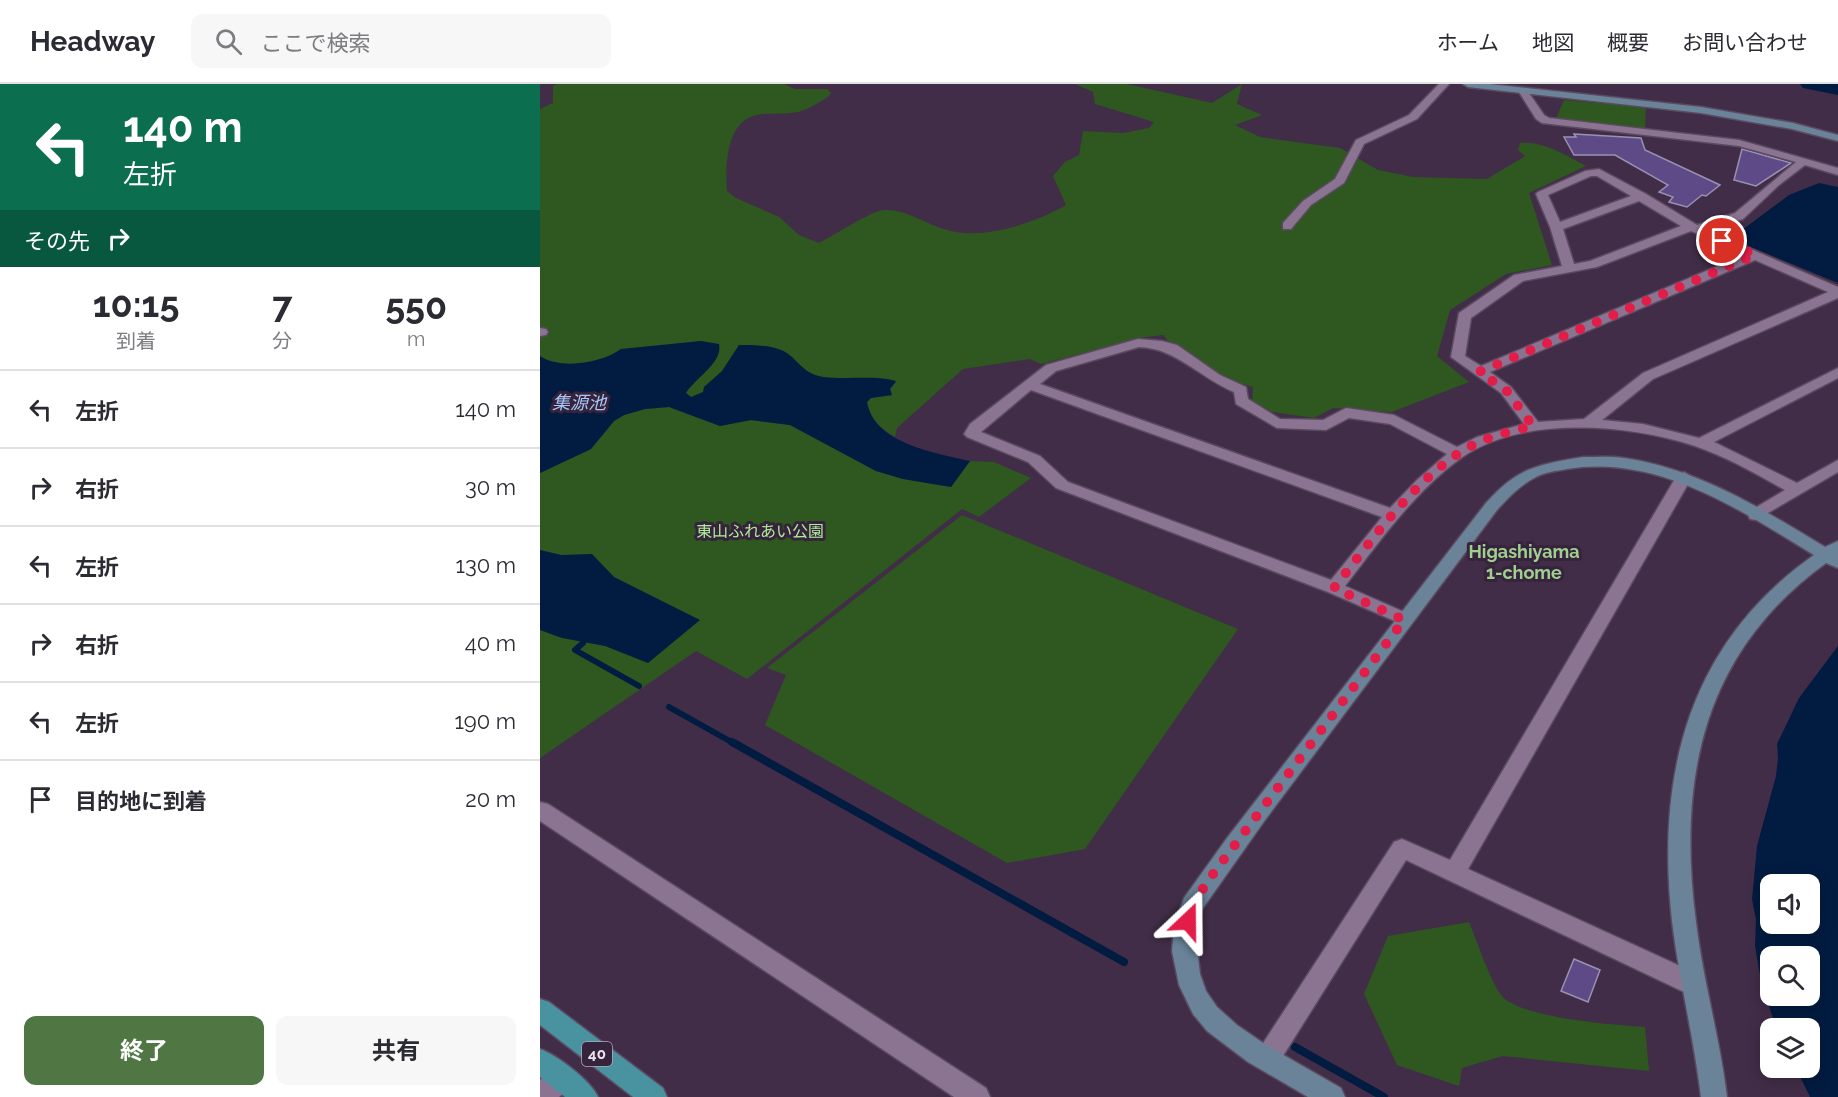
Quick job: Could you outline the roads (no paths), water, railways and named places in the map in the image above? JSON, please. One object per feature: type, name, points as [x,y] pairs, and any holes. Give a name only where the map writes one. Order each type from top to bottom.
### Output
[{"type":"main road","name":"40","points":[[540,1010],[654,1097]]},
{"type":"main road","name":"40","points":[[540,1061],[585,1097]]},
{"type":"street","points":[[1287,225],[1307,203],[1340,181],[1360,142],[1413,117],[1444,84]]},
{"type":"street","points":[[1468,84],[1735,114],[1790,124],[1838,138]]},
{"type":"street","points":[[1524,92],[1540,117],[1546,121],[1719,140],[1769,150],[1838,172]]},
{"type":"street","points":[[1533,426],[1506,390],[1458,357],[1464,316],[1520,278],[1611,258],[1693,228],[1739,216],[1775,183],[1804,161]]},
{"type":"street","points":[[1569,269],[1556,227],[1542,194],[1589,173],[1599,172],[1693,228],[1838,292]]},
{"type":"street","points":[[1556,227],[1642,196]]},
{"type":"street","points":[[1479,372],[1755,255]]},
{"type":"street","points":[[1589,423],[1648,376],[1838,292]]},
{"type":"street","points":[[1404,620],[1334,588],[1062,485],[1034,459],[972,435],[975,427],[1051,368],[1138,343],[1151,343],[1185,354],[1216,379],[1241,390],[1241,401],[1277,423],[1326,425],[1346,413],[1394,420],[1458,454]]},
{"type":"street","points":[[1701,443],[1838,372]]},
{"type":"street","points":[[1030,385],[1393,515]]},
{"type":"street","points":[[1334,588],[1393,515],[1432,474],[1478,442],[1533,426],[1589,423],[1659,433],[1701,443],[1795,489]]},
{"type":"street","points":[[1332,1097],[1267,1059],[1214,1023],[1198,1000],[1187,973],[1183,938],[1192,905],[1496,500],[1532,472],[1567,464],[1614,461],[1655,468],[1684,477],[1721,494],[1756,515],[1833,554],[1764,604],[1740,633],[1705,700],[1690,740],[1679,801],[1677,860],[1693,984],[1710,1064],[1714,1097]]},
{"type":"street","points":[[1756,515],[1795,489],[1838,465]]},
{"type":"street","points":[[1454,873],[1684,477]]},
{"type":"street","points":[[540,810],[977,1097]]},
{"type":"street","points":[[1267,1059],[1402,848],[1693,984]]},
{"type":"street","points":[[540,1097],[562,1078]]},
{"type":"water","points":[[1819,183],[1838,187],[1838,283],[1727,237],[1742,230],[1789,195]]},
{"type":"water","name":"集源池","points":[[701,341],[719,344],[719,351],[713,364],[686,393],[691,397],[703,392],[704,387],[722,371],[739,345],[771,347],[791,356],[815,375],[896,381],[890,389],[892,395],[871,398],[867,402],[872,416],[881,428],[894,437],[924,450],[970,461],[951,487],[903,479],[876,471],[790,425],[751,420],[720,426],[669,407],[645,409],[624,415],[614,421],[591,449],[540,473],[540,356],[558,363],[581,363],[603,358],[621,349]]},
{"type":"water","points":[[540,550],[561,555],[592,554],[614,577],[700,620],[648,663],[605,646],[562,638],[540,630]]},
{"type":"water","points":[[1838,646],[1838,1097],[1810,1097],[1801,1078],[1820,1078],[1820,1018],[1773,1018],[1769,1006],[1820,1006],[1820,946],[1760,946],[1760,975],[1755,946],[1756,920],[1752,899],[1757,846],[1776,776],[1777,744],[1799,698]]},
{"type":"waterway","points":[[1810,84],[1838,89]]},
{"type":"waterway","points":[[583,643],[575,650],[639,686]]},
{"type":"waterway","points":[[669,707],[735,744]]},
{"type":"waterway","points":[[732,742],[1124,962]]},
{"type":"waterway","points":[[1295,1047],[1384,1097]]},
{"type":"district","name":"Higashiyama 1-chome","points":[[1524,561]]},
{"type":"park label","name":"東山ふれあい公園","points":[[760,531]]}]
